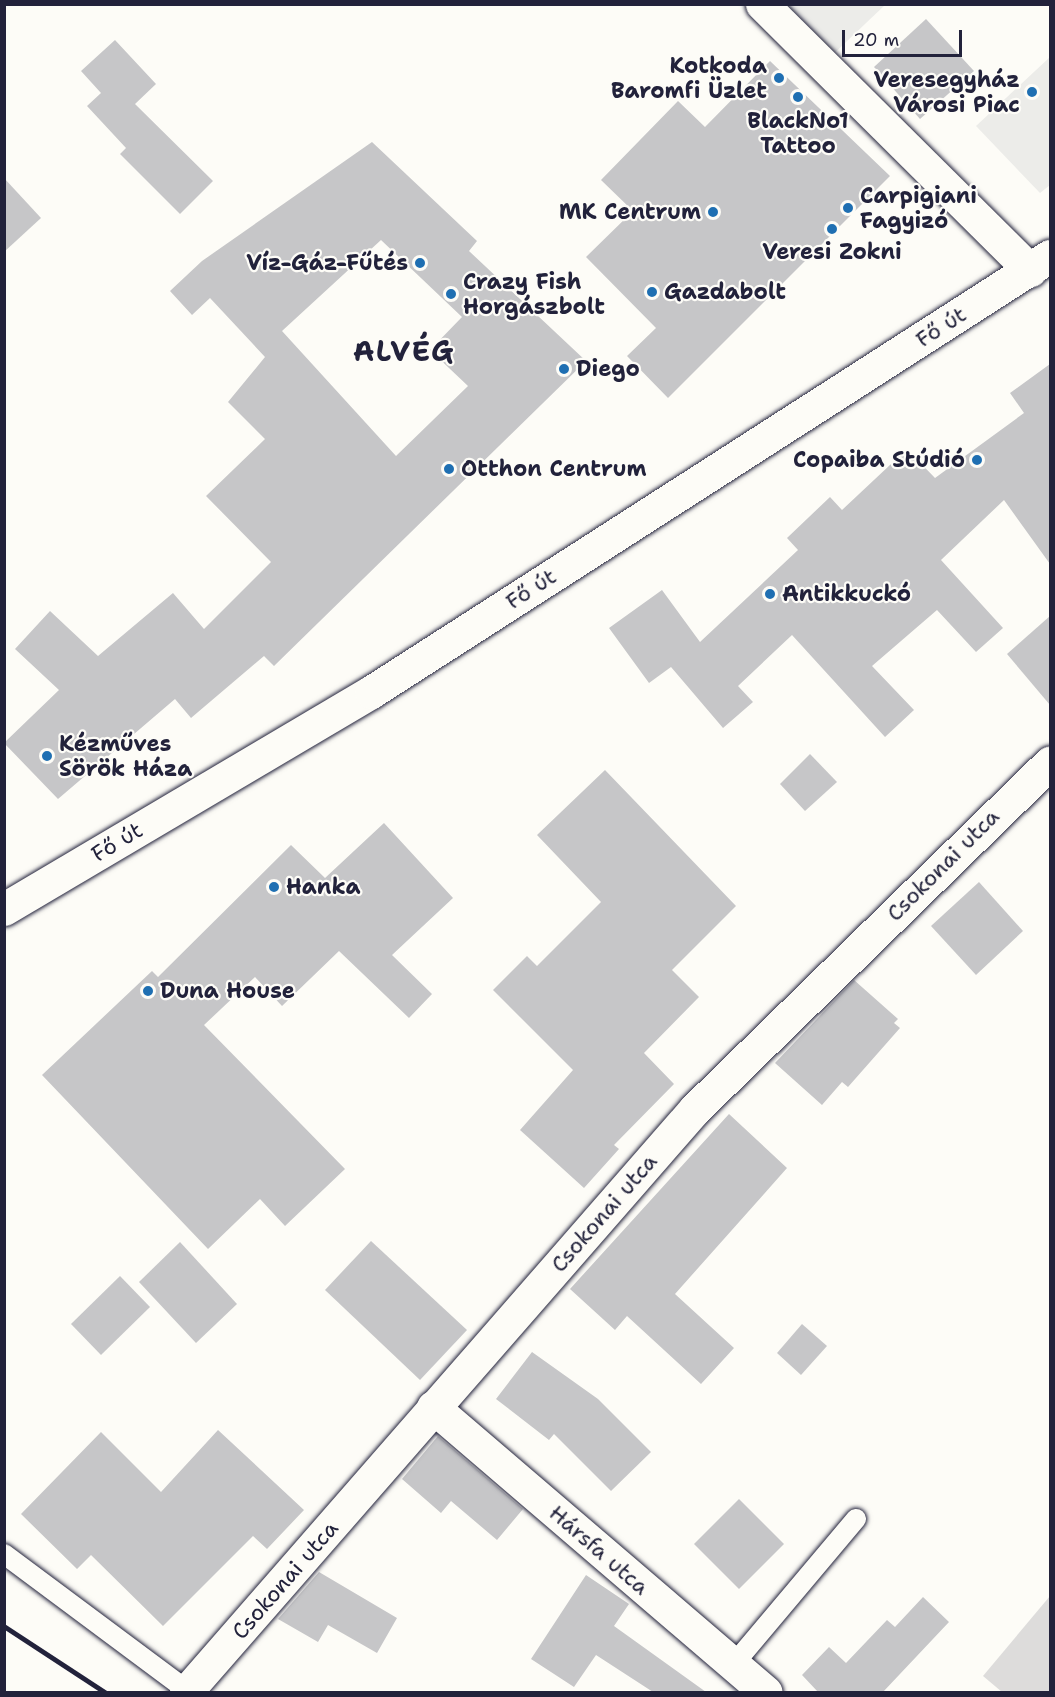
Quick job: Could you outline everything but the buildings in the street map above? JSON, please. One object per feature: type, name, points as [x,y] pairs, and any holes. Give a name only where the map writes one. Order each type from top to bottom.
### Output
[{"type":"street","points":[[762,4],[1040,263]]},
{"type":"street","name":"Fő út","points":[[4,909],[371,692],[1040,263]]},
{"type":"street","name":"Csokonai utca","points":[[187,1692],[695,1109],[1050,762]]},
{"type":"street","name":"Hársfa utca","points":[[433,1407],[765,1692]]},
{"type":"lane","points":[[734,1665],[856,1519]]},
{"type":"lane","points":[[4,1554],[187,1692]]},
{"type":"shaded area","name":"Veresegyház Városi Piac","points":[[768,5],[885,5],[825,62]]},
{"type":"shaded area","name":"Veresegyház Városi Piac","points":[[1050,57],[1050,185],[1040,193],[976,126]]},
{"type":"shaded area","points":[[1050,1596],[1050,1692],[1002,1692],[983,1676]]},
{"type":"railway","points":[[4,1626],[105,1692]]},
{"type":"place","name":"Kotkoda Baromfi Üzlet","points":[[779,78]]},
{"type":"place","name":"Veresegyház Városi Piac","points":[[1032,92]]},
{"type":"place","name":"BlackNo1 Tattoo","points":[[798,97]]},
{"type":"place","name":"Carpigiani Fagyizó","points":[[848,208]]},
{"type":"place","name":"MK Centrum","points":[[713,212]]},
{"type":"place","name":"Veresi Zokni","points":[[832,229]]},
{"type":"place","name":"Víz-Gáz-Fűtés","points":[[420,263]]},
{"type":"place","name":"Gazdabolt","points":[[652,292]]},
{"type":"place","name":"Crazy Fish Horgászbolt","points":[[451,294]]},
{"type":"place","name":"Diego","points":[[564,369]]},
{"type":"place","name":"Copaiba Stúdió","points":[[977,460]]},
{"type":"place","name":"Otthon Centrum","points":[[449,469]]},
{"type":"place","name":"Antikkuckó","points":[[770,594]]},
{"type":"place","name":"Kézműves Sörök Háza","points":[[47,756]]},
{"type":"place","name":"Hanka","points":[[274,887]]},
{"type":"place","name":"Duna House","points":[[148,991]]},
{"type":"district","name":"ALVÉG","points":[[404,351]]}]
